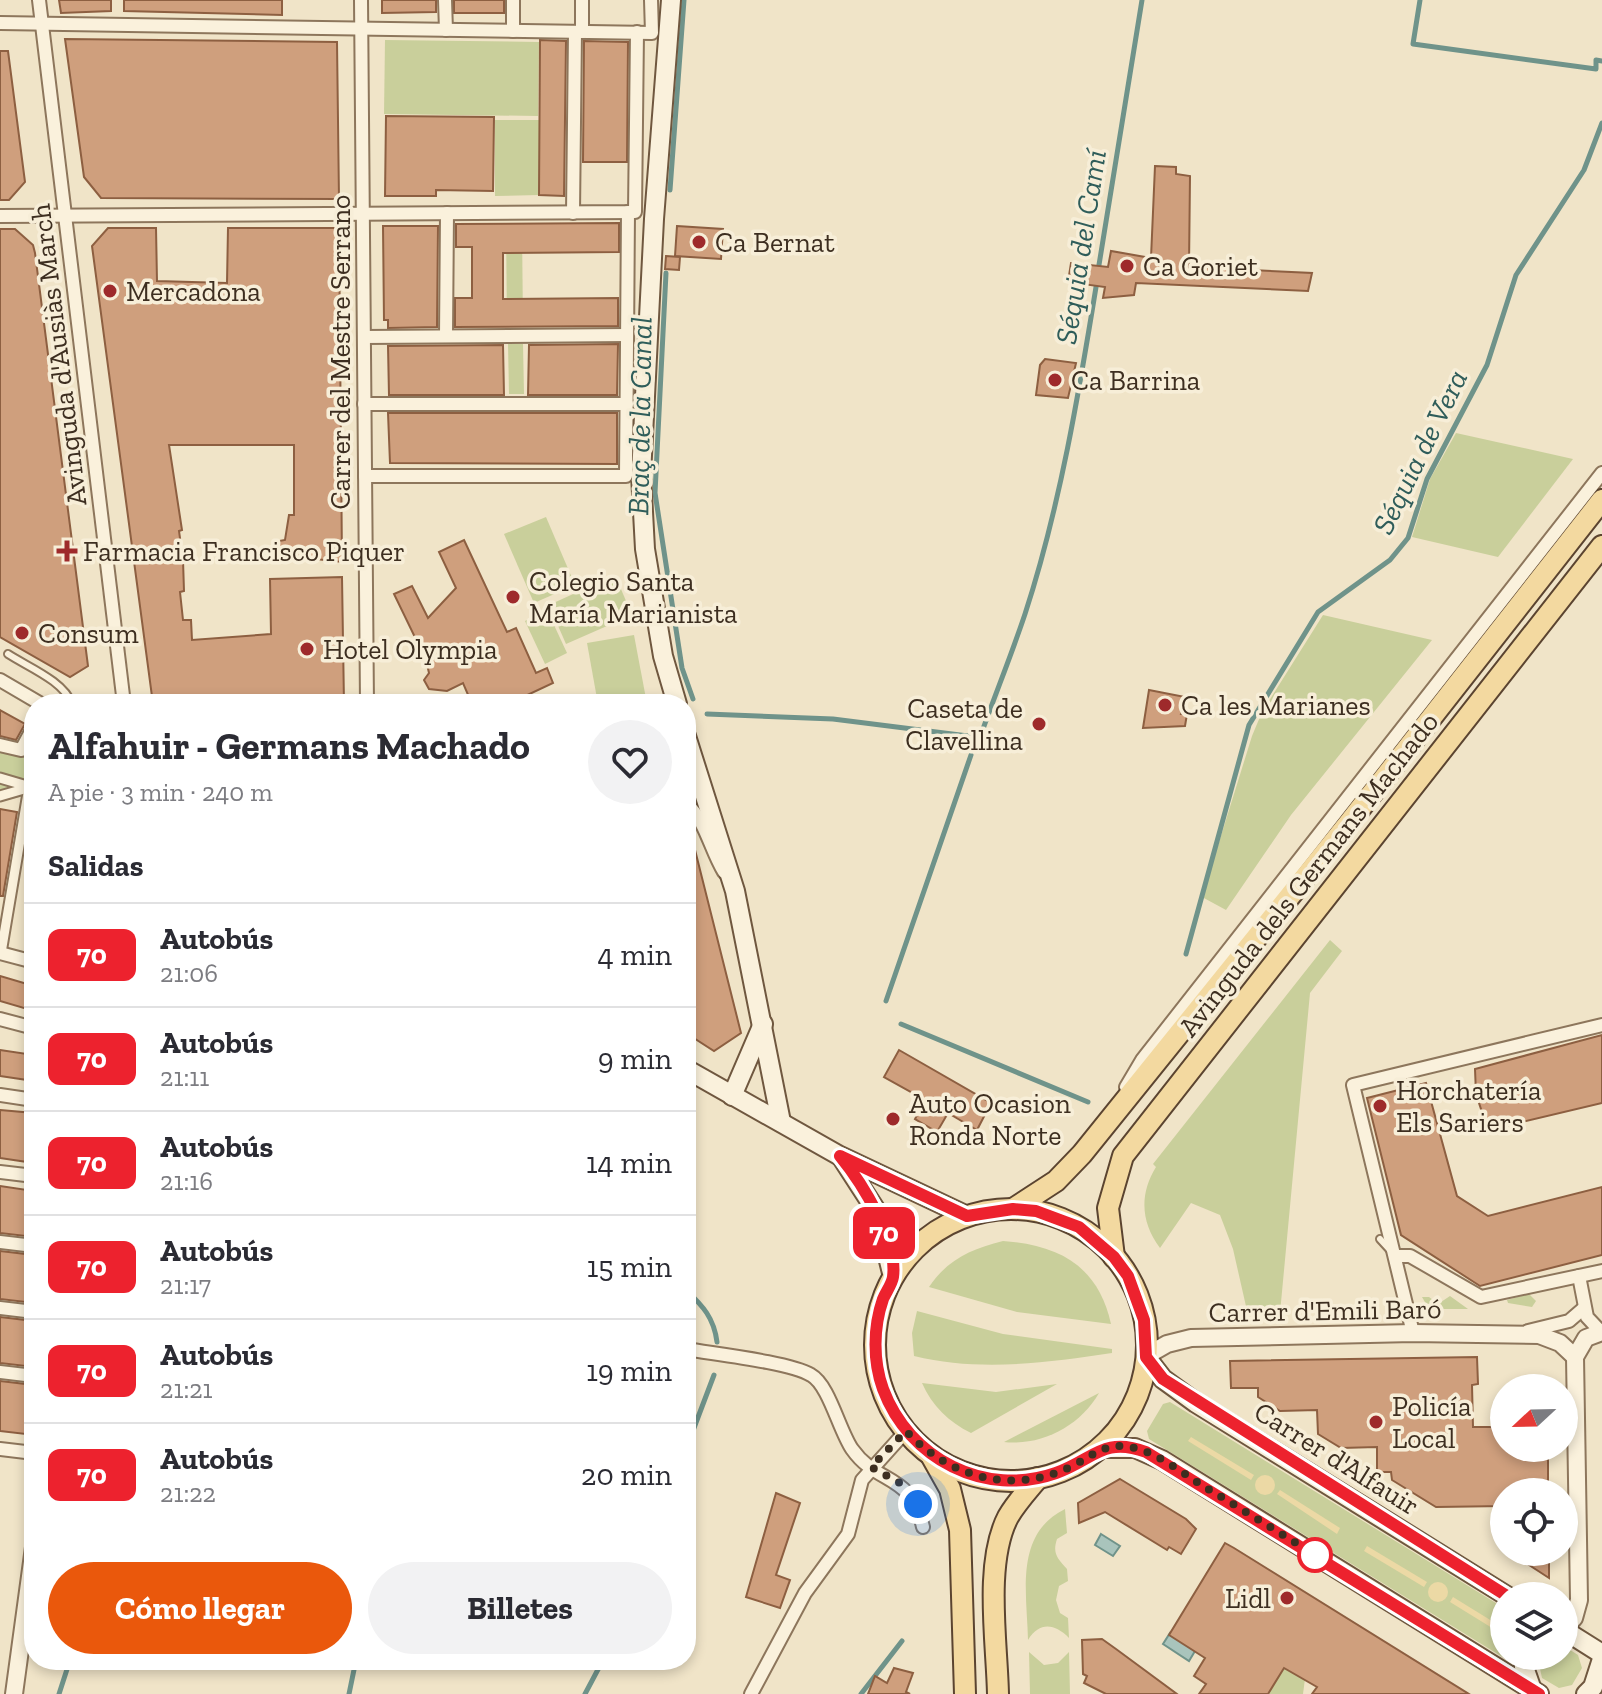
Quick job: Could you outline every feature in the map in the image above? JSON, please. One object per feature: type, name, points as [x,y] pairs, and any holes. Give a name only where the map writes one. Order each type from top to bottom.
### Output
[{"type":"main road","points":[[671,0],[654,219],[641,475],[645,549],[663,656],[674,694]]},
{"type":"main road","name":"Avinguda dels Germans Machado","points":[[1013,1209],[1056,1181],[1104,1127],[1602,500]]},
{"type":"main road","name":"Avinguda dels Germans Machado","points":[[1114,1257],[1108,1208],[1123,1156],[1602,546]]},
{"type":"main road","points":[[696,768],[735,891],[781,1122]]},
{"type":"main road","points":[[732,1096],[763,1024]]},
{"type":"main road","points":[[696,1075],[840,1156],[967,1216]]},
{"type":"main road","points":[[840,1156],[859,1180],[877,1212],[893,1277]]},
{"type":"main road","points":[[1013,1209],[1036,1211],[1069,1222],[1098,1241],[1114,1257],[1138,1297],[1144,1320],[1146,1357],[1135,1400],[1120,1426],[1100,1448],[1071,1467],[1038,1478],[1016,1481],[982,1477],[949,1466],[930,1454],[906,1431],[889,1405],[875,1354],[876,1327],[893,1277],[924,1240],[967,1216],[1013,1209]]},
{"type":"main road","name":"Carrer d'Alfauir","points":[[1146,1357],[1163,1379],[1196,1403],[1490,1585]]},
{"type":"main road","points":[[1100,1448],[1135,1448],[1162,1460],[1536,1692]]},
{"type":"main road","points":[[930,1454],[950,1489],[960,1530],[965,1694]]},
{"type":"main road","points":[[998,1694],[995,1580],[999,1541],[1007,1518],[1038,1478]]},
{"type":"main road","points":[[1578,1638],[1602,1656],[1593,1687],[1586,1694]]},
{"type":"main road","points":[[1525,1670],[1536,1692]]},
{"type":"street","name":"Avinguda d'Ausiàs March","points":[[39,0],[123,694]]},
{"type":"street","name":"Carrer del Mestre Serrano","points":[[361,0],[367,694]]},
{"type":"street","points":[[445,0],[446,30]]},
{"type":"street","points":[[513,0],[513,31]]},
{"type":"street","points":[[573,213],[582,0]]},
{"type":"street","points":[[0,23],[652,33],[651,0]]},
{"type":"street","points":[[365,476],[626,476],[627,335],[637,32]]},
{"type":"street","points":[[0,216],[632,212]]},
{"type":"street","points":[[446,336],[447,213]]},
{"type":"street","points":[[364,337],[627,335]]},
{"type":"street","points":[[364,404],[627,404]]},
{"type":"street","name":"Avinguda dels Germans Machado","points":[[1104,1127],[1142,1060],[1602,473]]},
{"type":"street","points":[[0,680],[24,694]]},
{"type":"street","points":[[0,745],[21,750],[24,744]]},
{"type":"street","points":[[0,778],[24,785]]},
{"type":"street","points":[[0,796],[24,789]]},
{"type":"street","points":[[696,812],[713,854],[735,891]]},
{"type":"street","points":[[24,826],[1,953],[24,959]]},
{"type":"street","points":[[0,1019],[24,1025]]},
{"type":"street","points":[[1413,1333],[1353,1085],[1602,1025]]},
{"type":"street","points":[[0,1095],[24,1099]]},
{"type":"street","points":[[0,1172],[24,1175]]},
{"type":"street","points":[[0,1242],[24,1245]]},
{"type":"street","points":[[1396,1256],[1410,1256],[1481,1297],[1602,1271]]},
{"type":"street","points":[[1578,1604],[1575,1357],[1586,1338],[1601,1332],[1591,1323],[1584,1308],[1579,1276]]},
{"type":"street","points":[[0,1308],[24,1311]]},
{"type":"street","name":"Carrer d'Emili Baró","points":[[1509,1334],[1569,1321],[1584,1308]]},
{"type":"street","name":"Carrer d'Emili Baró","points":[[1146,1357],[1167,1344],[1191,1338],[1413,1333],[1547,1337],[1575,1357]]},
{"type":"street","points":[[696,1350],[731,1355],[811,1375],[824,1388],[837,1425],[852,1449],[871,1467],[900,1483],[918,1504],[923,1527]]},
{"type":"street","points":[[0,1372],[24,1375]]},
{"type":"street","points":[[751,1694],[805,1593],[848,1534],[862,1480],[906,1431]]},
{"type":"street","points":[[0,1449],[24,1452]]},
{"type":"street","points":[[14,1694],[24,1620]]},
{"type":"lane","points":[[8,654],[67,694]]},
{"type":"lane","points":[[1380,1239],[1396,1256]]},
{"type":"green space","points":[[385,40],[539,42],[538,116],[384,114]]},
{"type":"green space","points":[[495,120],[539,120],[539,195],[495,196]]},
{"type":"green space","points":[[506,227],[522,227],[523,325],[507,325]]},
{"type":"green space","points":[[508,344],[523,344],[524,394],[509,394]]},
{"type":"green space","points":[[1456,433],[1573,459],[1498,557],[1412,537],[1430,479]]},
{"type":"green space","points":[[546,517],[575,585],[534,603],[504,534]]},
{"type":"green space","points":[[615,575],[632,615],[566,644],[549,605]]},
{"type":"green space","points":[[547,610],[567,653],[545,664],[525,621]]},
{"type":"green space","points":[[1323,615],[1432,640],[1291,815],[1226,910],[1202,897],[1252,736],[1262,712]]},
{"type":"green space","points":[[634,635],[645,694],[596,694],[587,643]]},
{"type":"green space","points":[[0,751],[21,756],[24,751],[24,796],[0,802]]},
{"type":"green space","points":[[1330,940],[1342,951],[1310,993],[1280,1313],[1248,1315],[1233,1249],[1220,1215],[1191,1203],[1160,1248],[1146,1218],[1147,1188],[1156,1167],[1153,1164]]},
{"type":"green space","points":[[1003,1241],[1041,1247],[1073,1262],[1096,1287],[1111,1324],[1017,1312],[929,1287],[944,1269],[961,1256]]},
{"type":"green space","points":[[1529,1294],[1536,1301],[1532,1307],[1508,1303],[1507,1300]]},
{"type":"green space","points":[[1450,1296],[1468,1309],[1429,1309],[1422,1297],[1429,1297],[1438,1304]]},
{"type":"green space","points":[[917,1311],[1003,1334],[1112,1349],[1112,1353],[1037,1363],[988,1365],[914,1356],[912,1333]]},
{"type":"green space","points":[[922,1383],[996,1392],[1057,1384],[971,1433],[942,1412]]},
{"type":"green space","points":[[1099,1393],[1081,1415],[1059,1431],[1032,1441],[1004,1442]]},
{"type":"green space","points":[[1170,1402],[1490,1599],[1490,1649],[1149,1439],[1147,1431],[1163,1404]]},
{"type":"green space","points":[[1065,1509],[1067,1533],[1057,1539],[1055,1549],[1067,1569],[1068,1581],[1059,1586],[1056,1600],[1060,1613],[1068,1618],[1069,1638],[1053,1627],[1043,1627],[1028,1640],[1026,1584],[1031,1549],[1038,1533],[1049,1520]]},
{"type":"green space","points":[[1295,1651],[1305,1679],[1303,1694],[1268,1694]]},
{"type":"green space","points":[[1029,1652],[1044,1665],[1058,1663],[1069,1652],[1070,1694],[1030,1694]]},
{"type":"green space","points":[[1578,1655],[1582,1668],[1572,1685],[1559,1688],[1542,1678],[1540,1670],[1578,1670]]},
{"type":"sand","points":[[1191,1437],[1254,1475],[1251,1480],[1188,1441]]},
{"type":"sand","points":[[1265,1475],[1272,1478],[1275,1485],[1272,1492],[1265,1495],[1258,1492],[1255,1485],[1258,1478]]},
{"type":"sand","points":[[1280,1490],[1340,1528],[1337,1534],[1277,1494]]},
{"type":"sand","points":[[1367,1546],[1427,1582],[1424,1587],[1364,1551]]},
{"type":"sand","points":[[1438,1582],[1445,1585],[1448,1592],[1445,1599],[1438,1602],[1431,1599],[1428,1592],[1431,1585]]},
{"type":"sand","points":[[1453,1597],[1490,1620],[1490,1627],[1450,1602]]},
{"type":"water","points":[[1101,1534],[1120,1546],[1113,1556],[1095,1545]]},
{"type":"water","points":[[1170,1633],[1195,1651],[1189,1661],[1163,1644]]},
{"type":"building","points":[[59,0],[111,0],[111,11],[61,13]]},
{"type":"building","points":[[124,0],[282,0],[282,15],[124,11]]},
{"type":"building","points":[[382,0],[436,0],[436,12],[382,13]]},
{"type":"building","points":[[454,0],[504,0],[504,13],[454,13]]},
{"type":"building","points":[[65,39],[337,42],[339,199],[101,198],[84,177]]},
{"type":"building","points":[[540,40],[566,41],[564,196],[539,195]]},
{"type":"building","points":[[584,41],[628,42],[627,162],[583,162]]},
{"type":"building","points":[[0,51],[8,51],[25,182],[9,200],[0,200]]},
{"type":"building","points":[[386,116],[494,117],[493,191],[436,190],[436,196],[385,196]]},
{"type":"building","points":[[1155,166],[1176,167],[1176,174],[1190,176],[1189,267],[1312,273],[1308,291],[1136,283],[1134,295],[1103,298],[1105,287],[1068,282],[1071,263],[1108,267],[1111,251],[1151,258]]},
{"type":"building","points":[[619,223],[619,252],[503,253],[503,299],[618,298],[618,326],[455,327],[455,298],[472,298],[472,247],[456,247],[456,224]]},
{"type":"building","points":[[383,226],[438,226],[437,327],[388,328],[388,320],[384,320]]},
{"type":"building","name":"Ca Bernat","points":[[677,226],[723,229],[721,259],[675,256]]},
{"type":"building","points":[[108,228],[156,228],[157,281],[227,283],[228,228],[339,228],[342,562],[279,555],[279,541],[285,540],[289,515],[294,515],[294,445],[169,445],[182,530],[179,531],[183,560],[184,591],[180,592],[183,620],[191,620],[192,640],[271,634],[270,579],[342,577],[344,694],[152,694],[92,246]]},
{"type":"building","points":[[0,229],[15,229],[33,245],[35,253],[88,666],[70,677],[0,637]]},
{"type":"building","points":[[666,256],[680,257],[679,270],[665,269]]},
{"type":"building","points":[[618,344],[617,395],[528,395],[529,345]]},
{"type":"building","points":[[503,345],[504,395],[389,395],[388,346]]},
{"type":"building","name":"Ca Barrina","points":[[1045,359],[1076,363],[1068,398],[1036,395],[1040,365]]},
{"type":"building","points":[[388,413],[617,413],[617,464],[390,463]]},
{"type":"building","points":[[464,540],[507,632],[516,628],[536,673],[547,668],[553,683],[529,694],[468,694],[463,683],[447,691],[429,689],[424,680],[429,673],[426,660],[394,594],[412,586],[428,618],[456,588],[439,552]]},
{"type":"building","name":"Ca les Marianes","points":[[1149,690],[1185,697],[1181,714],[1187,714],[1185,726],[1143,728]]},
{"type":"building","points":[[0,710],[24,723],[16,740],[0,736]]},
{"type":"building","points":[[0,809],[17,812],[3,896],[0,896]]},
{"type":"building","points":[[696,854],[741,1033],[714,1051],[696,1039]]},
{"type":"building","points":[[0,976],[24,983],[24,1008],[0,1001]]},
{"type":"building","points":[[1602,1035],[1602,1103],[1488,1130],[1476,1094],[1475,1069]]},
{"type":"building","points":[[0,1050],[24,1054],[24,1080],[0,1076]]},
{"type":"building","points":[[899,1050],[991,1103],[977,1130],[948,1113],[937,1132],[915,1119],[925,1100],[884,1077]]},
{"type":"building","points":[[1426,1083],[1457,1196],[1488,1216],[1602,1187],[1602,1255],[1480,1286],[1401,1235],[1367,1098]]},
{"type":"building","points":[[0,1110],[24,1112],[24,1162],[0,1158]]},
{"type":"building","points":[[0,1186],[24,1190],[24,1236],[0,1233]]},
{"type":"building","points":[[0,1251],[24,1254],[24,1302],[0,1299]]},
{"type":"building","points":[[0,1317],[24,1320],[24,1366],[0,1363]]},
{"type":"building","points":[[1477,1357],[1478,1384],[1472,1385],[1473,1427],[1490,1427],[1490,1462],[1548,1462],[1548,1478],[1490,1478],[1490,1506],[1436,1507],[1392,1480],[1391,1472],[1377,1472],[1377,1447],[1341,1448],[1318,1434],[1317,1410],[1280,1411],[1258,1397],[1258,1388],[1231,1388],[1230,1361]]},
{"type":"building","points":[[0,1381],[24,1384],[24,1434],[0,1431]]},
{"type":"building","points":[[1120,1479],[1186,1519],[1196,1529],[1181,1554],[1169,1547],[1167,1550],[1105,1512],[1079,1523],[1078,1503]]},
{"type":"building","points":[[776,1493],[800,1503],[776,1575],[790,1580],[780,1608],[746,1597]]},
{"type":"building","points":[[1225,1543],[1469,1694],[1312,1694],[1317,1687],[1284,1668],[1268,1694],[1199,1694],[1206,1684],[1194,1676],[1205,1658],[1169,1635]]},
{"type":"building","points":[[1531,1566],[1549,1566],[1549,1578]]},
{"type":"building","points":[[1102,1639],[1177,1694],[1106,1694],[1084,1683],[1087,1676],[1083,1674],[1082,1640]]},
{"type":"building","points":[[894,1668],[913,1673],[906,1692],[910,1694],[868,1694],[875,1676],[887,1683]]},
{"type":"waterway","name":"Braç de la Canal","points":[[670,190],[684,0]]},
{"type":"waterway","name":"Séquia del Camí","points":[[1098,271],[1142,0]]},
{"type":"waterway","points":[[1420,0],[1413,44],[1596,69],[1596,60],[1602,61]]},
{"type":"waterway","name":"Séquia de Vera","points":[[1186,954],[1249,725],[1318,612],[1390,560],[1408,538],[1427,479],[1487,365],[1516,275],[1584,170],[1602,123]]},
{"type":"waterway","name":"Braç de la Canal","points":[[666,273],[655,493],[682,668],[691,694]]},
{"type":"waterway","name":"Séquia del Camí","points":[[983,729],[1025,614],[1048,532],[1076,407],[1097,281]]},
{"type":"waterway","name":"Braç de la Canal","points":[[707,714],[833,719],[976,737]]},
{"type":"waterway","points":[[886,1001],[971,755]]},
{"type":"waterway","points":[[901,1024],[1088,1102]]},
{"type":"waterway","points":[[696,1300],[707,1313],[717,1342]]},
{"type":"waterway","points":[[696,1423],[714,1375]]},
{"type":"waterway","points":[[861,1694],[902,1641]]},
{"type":"waterway","points":[[59,1694],[67,1670]]},
{"type":"waterway","points":[[349,1694],[354,1670]]},
{"type":"waterway","points":[[585,1694],[598,1670]]},
{"type":"bus line","name":"70","points":[[1490,1585],[1196,1403],[1163,1379],[1146,1357],[1144,1320],[1128,1276],[1114,1257],[1079,1227],[1036,1211],[990,1210],[967,1216],[840,1156],[859,1180],[877,1212],[893,1277],[882,1301],[876,1327],[875,1354],[880,1380],[889,1405],[906,1431],[930,1454],[971,1475],[1016,1481],[1055,1474],[1100,1448],[1124,1446],[1146,1452],[1490,1664]]},
{"type":"bus line","name":"70","points":[[1500,1670],[1539,1694]]},
{"type":"place","name":"Ca Bernat","points":[[699,242]]},
{"type":"place","name":"Ca Goriet","points":[[1127,266]]},
{"type":"place","name":"Mercadona","points":[[110,291]]},
{"type":"place","name":"Ca Barrina","points":[[1055,380]]},
{"type":"place","name":"Farmacia Francisco Piquer","points":[[67,551]]},
{"type":"place","name":"Colegio Santa María Marianista","points":[[513,597]]},
{"type":"place","name":"Consum","points":[[22,633]]},
{"type":"place","name":"Hotel Olympia","points":[[307,649]]},
{"type":"place","name":"Ca les Marianes","points":[[1165,705]]},
{"type":"place","name":"Caseta de Clavellina","points":[[1039,724]]},
{"type":"place","name":"Horchatería Els Sariers","points":[[1380,1106]]},
{"type":"place","name":"Auto Ocasion Ronda Norte","points":[[893,1119]]},
{"type":"place","name":"Policía Local","points":[[1376,1422]]},
{"type":"place","name":"Lidl","points":[[1287,1598]]},
{"type":"route","points":[[918,1504],[900,1483],[871,1467],[906,1431],[930,1454],[949,1466],[993,1480],[1016,1481],[1055,1474],[1100,1448],[1124,1446],[1162,1460],[1315,1555]]}]
